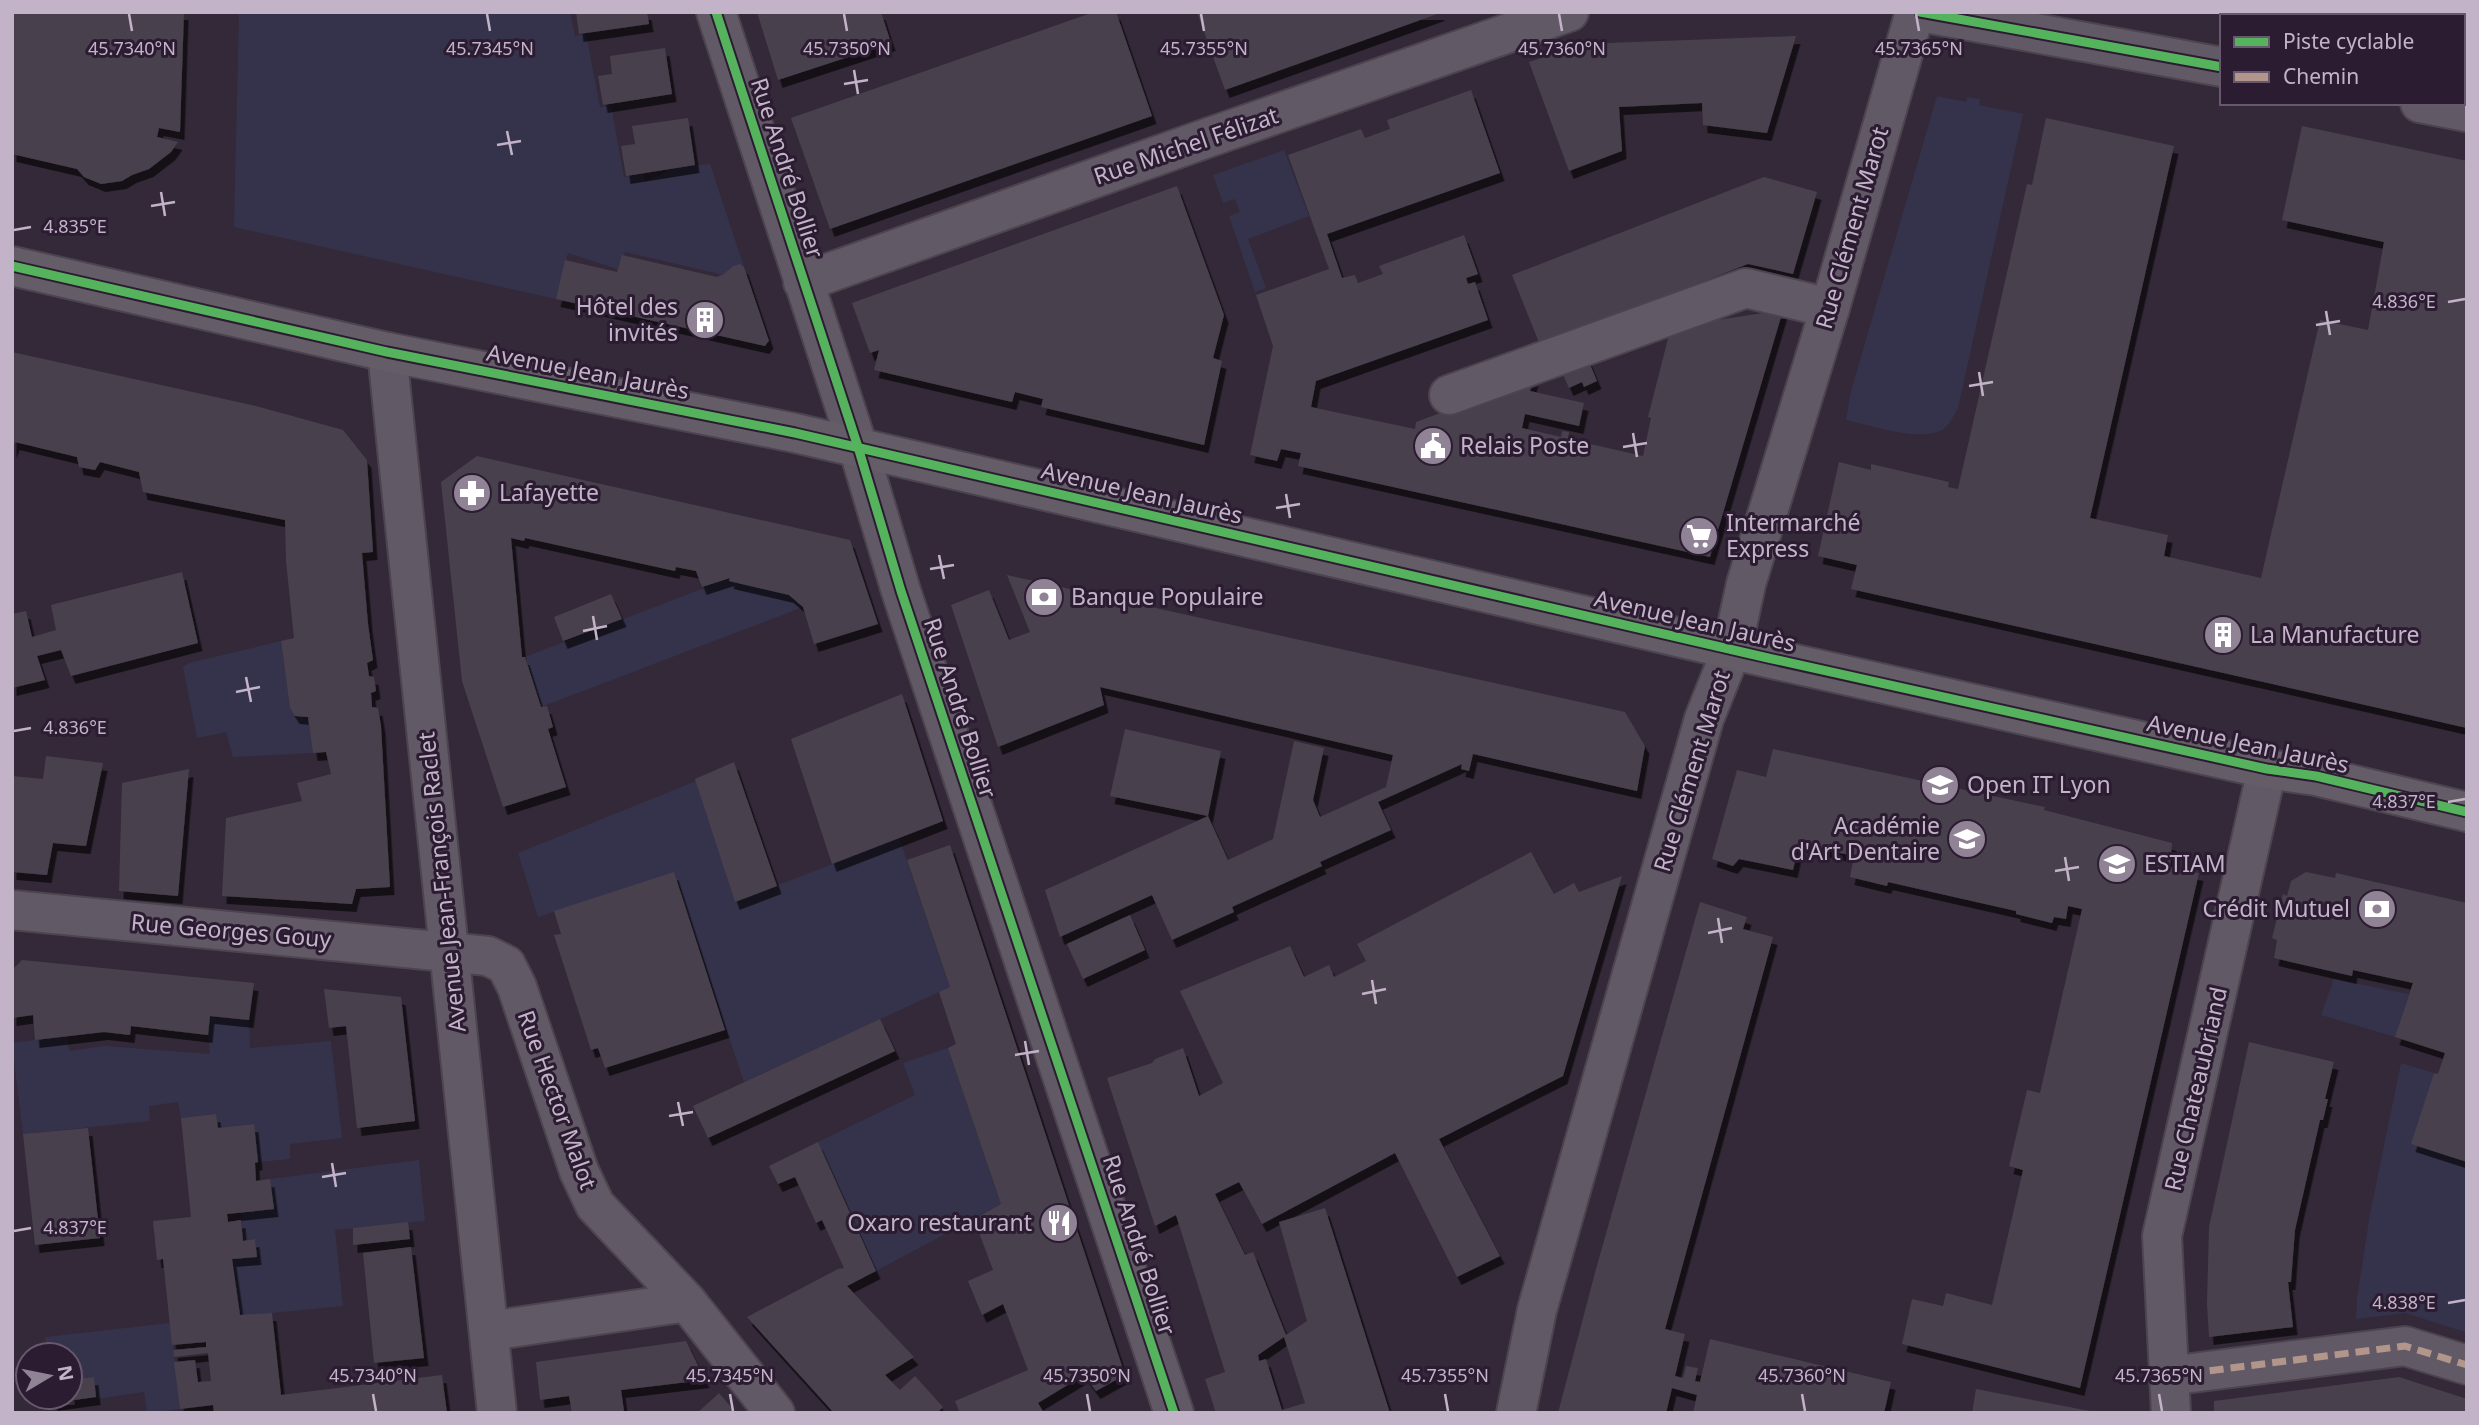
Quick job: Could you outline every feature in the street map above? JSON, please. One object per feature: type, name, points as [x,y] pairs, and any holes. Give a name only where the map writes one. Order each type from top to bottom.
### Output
[{"type":"main road","name":"Avenue Jean Jaurès","points":[[12,266],[387,352],[858,447],[1731,649],[2267,769],[2316,776],[2467,812]]},
{"type":"street","name":"Rue André Bollier","points":[[716,12],[858,447],[901,590],[1174,1413]]},
{"type":"street","name":"Rue Michel Félizat","points":[[803,282],[1210,136],[1569,12]]},
{"type":"street","name":"Rue Clément Marot","points":[[1516,1413],[1537,1310],[1658,880],[1704,719],[1731,649],[1746,584],[1915,12]]},
{"type":"street","points":[[1920,12],[2220,66]]},
{"type":"street","points":[[2430,105],[2467,112]]},
{"type":"street","points":[[1449,395],[1746,288],[1830,307]]},
{"type":"street","name":"Avenue Jean-François Raclet","points":[[387,352],[497,1413]]},
{"type":"street","name":"Rue Chateaubriand","points":[[2170,1394],[2162,1236],[2267,769]]},
{"type":"street","name":"Rue Georges Gouy","points":[[12,911],[450,951]]},
{"type":"street","name":"Rue Hector Malot","points":[[450,951],[488,956],[506,965],[517,987],[579,1171],[595,1205],[687,1302],[775,1413]]},
{"type":"street","points":[[489,1331],[687,1302]]},
{"type":"street","points":[[2170,1394],[2405,1346],[2467,1365]]},
{"type":"shaded area","points":[[239,12],[570,12],[575,36],[586,34],[600,107],[611,105],[624,177],[643,173],[645,182],[675,168],[710,164],[744,267],[728,276],[625,252],[617,269],[568,253],[556,299],[234,227]]},
{"type":"shaded area","points":[[1937,96],[1966,102],[1967,97],[1980,99],[1979,105],[2023,114],[1958,408],[1946,427],[1937,432],[1912,434],[1846,420],[1851,391]]},
{"type":"shaded area","points":[[1284,150],[1309,216],[1248,239],[1266,288],[1255,292],[1229,216],[1240,212],[1235,199],[1223,203],[1213,175]]},
{"type":"shaded area","points":[[730,578],[729,581],[789,595],[803,607],[541,707],[525,657]]},
{"type":"shaded area","points":[[281,641],[290,708],[308,717],[313,753],[233,757],[226,732],[197,738],[183,667],[189,663]]},
{"type":"shaded area","points":[[696,781],[735,902],[899,838],[950,987],[744,1082],[674,873],[538,917],[518,853]]},
{"type":"shaded area","points":[[2334,979],[2409,994],[2395,1037],[2321,1015]]},
{"type":"shaded area","points":[[210,1016],[249,1020],[250,1048],[331,1041],[342,1138],[290,1144],[290,1159],[258,1162],[253,1124],[218,1128],[216,1114],[181,1118],[178,1102],[149,1106],[150,1121],[23,1134],[12,1043],[67,1036],[69,1051],[105,1046],[210,1054]]},
{"type":"shaded area","points":[[948,1048],[1001,1204],[876,1271],[818,1142],[915,1095],[903,1063]]},
{"type":"shaded area","points":[[2401,1063],[2434,1073],[2412,1144],[2467,1162],[2465,1332],[2405,1313],[2356,1319],[2370,1214]]},
{"type":"shaded area","points":[[419,1160],[425,1221],[335,1230],[343,1306],[240,1316],[232,1259],[257,1256],[255,1239],[243,1241],[241,1212],[273,1209],[270,1179]]},
{"type":"shaded area","points":[[170,1323],[180,1409],[147,1413],[144,1392],[96,1399],[94,1377],[84,1378],[84,1341],[45,1341],[45,1337]]},
{"type":"building","points":[[12,12],[184,12],[180,132],[159,128],[157,137],[178,142],[171,152],[149,169],[122,181],[101,184],[84,177],[77,169],[12,154]]},
{"type":"building","points":[[576,12],[647,12],[649,24],[579,34]]},
{"type":"building","points":[[757,12],[881,12],[891,43],[778,80]]},
{"type":"building","points":[[1094,12],[1116,12],[1152,116],[830,229],[791,118]]},
{"type":"building","points":[[1197,12],[1440,12],[1440,13],[1225,90]]},
{"type":"building","points":[[2467,12],[2467,46],[2465,14],[2426,14]]},
{"type":"building","points":[[1796,36],[1767,133],[1703,125],[1702,103],[1619,107],[1622,151],[1569,171],[1529,62],[1582,44]]},
{"type":"building","points":[[665,48],[672,94],[603,105],[598,76],[612,74],[610,56]]},
{"type":"building","points":[[1471,90],[1500,173],[1327,234],[1342,278],[1355,275],[1358,283],[1383,274],[1379,266],[1464,235],[1478,274],[1466,278],[1468,284],[1475,282],[1488,320],[1316,381],[1311,407],[1415,429],[1416,422],[1534,378],[1530,391],[1584,403],[1579,426],[1525,414],[1522,428],[1561,437],[1562,431],[1569,432],[1568,439],[1643,456],[1651,418],[1648,417],[1671,327],[1783,310],[1710,557],[1298,466],[1301,453],[1281,449],[1277,461],[1250,455],[1273,346],[1256,295],[1329,269],[1288,155],[1361,129],[1365,138],[1390,129],[1387,120]]},
{"type":"building","points":[[688,118],[695,165],[626,176],[621,146],[635,144],[632,126]]},
{"type":"building","points":[[2046,118],[2174,146],[2090,518],[2168,535],[2164,556],[2261,578],[2320,320],[2368,330],[2384,242],[2282,220],[2302,126],[2467,161],[2467,728],[1851,589],[1857,565],[1818,556],[1839,462],[1871,470],[1871,464],[1949,482],[1948,487],[1958,489],[2027,184],[2032,185]]},
{"type":"building","points":[[1764,177],[1817,192],[1793,274],[1748,264],[1540,345],[1512,275]]},
{"type":"building","points":[[1177,186],[1224,315],[1213,358],[1222,361],[1204,445],[1041,407],[1043,399],[1015,392],[1012,402],[874,370],[879,350],[870,353],[852,303]]},
{"type":"building","name":"Hôtel des invités","points":[[622,255],[717,277],[740,264],[744,267],[769,341],[765,346],[556,299],[565,260],[617,272]]},
{"type":"building","points":[[12,352],[256,406],[343,430],[367,460],[373,552],[362,553],[373,660],[367,663],[369,676],[374,677],[376,691],[371,693],[372,707],[378,708],[381,726],[390,887],[356,889],[352,904],[222,896],[226,818],[302,801],[297,783],[331,774],[326,752],[313,753],[308,717],[295,716],[290,708],[281,641],[294,638],[286,561],[285,520],[143,492],[139,472],[100,462],[95,470],[79,467],[77,457],[15,442],[12,451]]},
{"type":"building","points":[[1586,355],[1597,381],[1584,387],[1582,382],[1569,388],[1559,366]]},
{"type":"building","points":[[477,456],[850,540],[878,624],[814,644],[803,607],[789,595],[729,581],[730,578],[702,587],[696,571],[676,567],[675,571],[525,538],[524,541],[511,538],[522,657],[525,657],[541,707],[547,706],[553,727],[548,729],[566,787],[503,807],[462,681],[441,482]]},
{"type":"building","points":[[182,572],[198,643],[71,676],[61,650],[37,656],[45,680],[12,688],[12,614],[26,611],[32,637],[56,630],[51,605]]},
{"type":"building","points":[[1007,575],[1625,712],[1645,746],[1637,791],[1473,754],[1469,771],[1461,769],[1462,764],[1378,802],[1391,830],[1320,862],[1322,866],[1232,907],[1234,912],[1172,940],[1152,895],[1060,937],[1045,890],[1208,816],[1228,860],[1273,839],[1294,741],[1324,748],[1313,800],[1320,817],[1386,787],[1393,755],[1100,687],[1104,705],[998,747],[951,605],[989,590],[1009,640],[1030,632]]},
{"type":"building","points":[[611,594],[622,619],[563,641],[554,617]]},
{"type":"building","points":[[902,694],[943,821],[832,864],[791,739]]},
{"type":"building","points":[[1125,729],[1221,751],[1208,816],[1110,796]]},
{"type":"building","points":[[1773,749],[2045,807],[2044,810],[2172,843],[2170,867],[2199,873],[2080,1388],[1902,1344],[1912,1299],[1943,1306],[1946,1293],[1992,1305],[2023,1170],[2009,1166],[2027,1090],[2040,1093],[2082,909],[2068,906],[2066,919],[2054,917],[2052,923],[2016,914],[2016,911],[1888,882],[1887,886],[1850,877],[1854,856],[1799,844],[1793,870],[1739,859],[1733,866],[1712,859],[1737,770],[1766,777]]},
{"type":"building","points":[[46,756],[103,763],[86,846],[53,843],[47,875],[12,872],[12,776],[43,779]]},
{"type":"building","points":[[734,762],[777,886],[735,902],[695,779]]},
{"type":"building","points":[[189,769],[178,896],[119,891],[122,783]]},
{"type":"building","points":[[950,845],[1125,1375],[1096,1391],[1084,1375],[1038,1403],[1044,1413],[960,1413],[955,1401],[1028,1370],[1003,1304],[982,1315],[968,1281],[993,1270],[974,1219],[1001,1204],[948,1048],[956,1044],[939,992],[950,987],[907,860]]},
{"type":"building","points":[[1531,852],[1554,894],[1574,883],[1579,892],[1622,876],[1563,1076],[1439,1139],[1500,1256],[1457,1277],[1395,1153],[1262,1224],[1239,1182],[1215,1194],[1245,1255],[1253,1252],[1286,1335],[1307,1321],[1279,1222],[1325,1208],[1390,1413],[1216,1413],[1205,1379],[1225,1372],[1176,1215],[1155,1226],[1107,1078],[1152,1063],[1155,1059],[1183,1048],[1199,1096],[1223,1083],[1180,991],[1290,946],[1304,977],[1329,965],[1334,977],[1366,961],[1357,944]],"holes":[[[1284,1337],[1305,1403],[1282,1410],[1266,1359],[1259,1361],[1258,1355]]]},
{"type":"building","points":[[674,872],[725,1030],[605,1068],[598,1048],[591,1050],[554,935],[561,934],[554,911]]},
{"type":"building","points":[[2306,872],[2335,878],[2336,873],[2467,903],[2467,1162],[2411,1144],[2434,1073],[2438,1074],[2445,1053],[2395,1037],[2413,983],[2353,970],[2352,976],[2274,958],[2277,940],[2272,938],[2283,894],[2287,896],[2291,881]]},
{"type":"building","points":[[1700,902],[1747,917],[1743,929],[1773,937],[1665,1329],[1685,1334],[1675,1376],[1683,1378],[1686,1366],[1698,1368],[1695,1381],[1700,1382],[1710,1339],[1891,1382],[1884,1413],[1693,1413],[1697,1395],[1672,1388],[1666,1413],[1558,1413]]},
{"type":"building","points":[[1130,915],[1145,950],[1083,979],[1067,944]]},
{"type":"building","points":[[22,960],[254,983],[249,1020],[210,1016],[208,1035],[131,1026],[130,1035],[104,1032],[35,1040],[33,1015],[12,1018],[12,970]]},
{"type":"building","points":[[324,989],[401,997],[415,1121],[357,1128],[346,1026],[329,1028]]},
{"type":"building","points":[[880,1019],[895,1051],[708,1138],[693,1106]]},
{"type":"building","points":[[2249,1042],[2334,1062],[2325,1099],[2328,1099],[2323,1120],[2320,1120],[2295,1230],[2291,1282],[2288,1282],[2293,1327],[2209,1337],[2209,1227]]},
{"type":"building","points":[[216,1114],[218,1128],[254,1124],[258,1162],[255,1163],[256,1181],[270,1179],[274,1209],[227,1214],[228,1222],[241,1220],[243,1241],[255,1239],[257,1257],[232,1259],[240,1315],[272,1313],[281,1395],[442,1375],[447,1413],[214,1413],[213,1405],[180,1409],[174,1362],[195,1360],[198,1382],[211,1381],[208,1353],[174,1357],[173,1350],[206,1347],[206,1342],[172,1345],[163,1259],[157,1260],[153,1221],[191,1217],[181,1118]]},
{"type":"building","points":[[88,1128],[100,1238],[35,1245],[23,1134]]},
{"type":"building","points":[[818,1142],[876,1271],[847,1286],[914,1357],[885,1375],[900,1390],[915,1376],[943,1407],[937,1413],[834,1413],[747,1317],[844,1268],[822,1220],[816,1223],[795,1177],[778,1184],[769,1166]]},
{"type":"building","points":[[408,1222],[410,1239],[353,1245],[353,1228]]},
{"type":"building","points":[[411,1247],[424,1358],[374,1363],[363,1253]]},
{"type":"building","points":[[686,1341],[705,1380],[621,1390],[624,1411],[615,1413],[572,1413],[569,1396],[540,1400],[536,1362]]},
{"type":"building","points":[[94,1377],[96,1397],[84,1399],[84,1378]]},
{"type":"building","points":[[2399,1377],[2467,1399],[2467,1413],[2214,1413],[2214,1401]]},
{"type":"building","points":[[1976,1389],[2090,1411],[2090,1413],[1972,1413]]},
{"type":"building","points":[[719,1393],[736,1413],[697,1413],[717,1395]]},
{"type":"marked path","points":[[2168,1376],[2405,1346],[2467,1365]]},
{"type":"cycle path","points":[[716,12],[858,447],[901,591],[1174,1413]]},
{"type":"cycle path","points":[[1920,12],[2220,67]]},
{"type":"cycle path","points":[[12,266],[387,352],[795,433],[1768,658],[2267,769],[2316,776],[2467,812]]},
{"type":"place","name":"Hôtel des invités","points":[[705,320]]},
{"type":"place","name":"Relais Poste","points":[[1433,446]]},
{"type":"place","name":"Lafayette","points":[[472,493]]},
{"type":"place","name":"Intermarché Express","points":[[1699,536]]},
{"type":"place","name":"Banque Populaire","points":[[1044,597]]},
{"type":"place","name":"La Manufacture","points":[[2223,635]]},
{"type":"place","name":"Open IT Lyon","points":[[1940,785]]},
{"type":"place","name":"Académie d'Art Dentaire","points":[[1967,839]]},
{"type":"place","name":"ESTIAM","points":[[2117,864]]},
{"type":"place","name":"Crédit Mutuel","points":[[2377,909]]},
{"type":"place","name":"Oxaro restaurant","points":[[1059,1223]]}]
